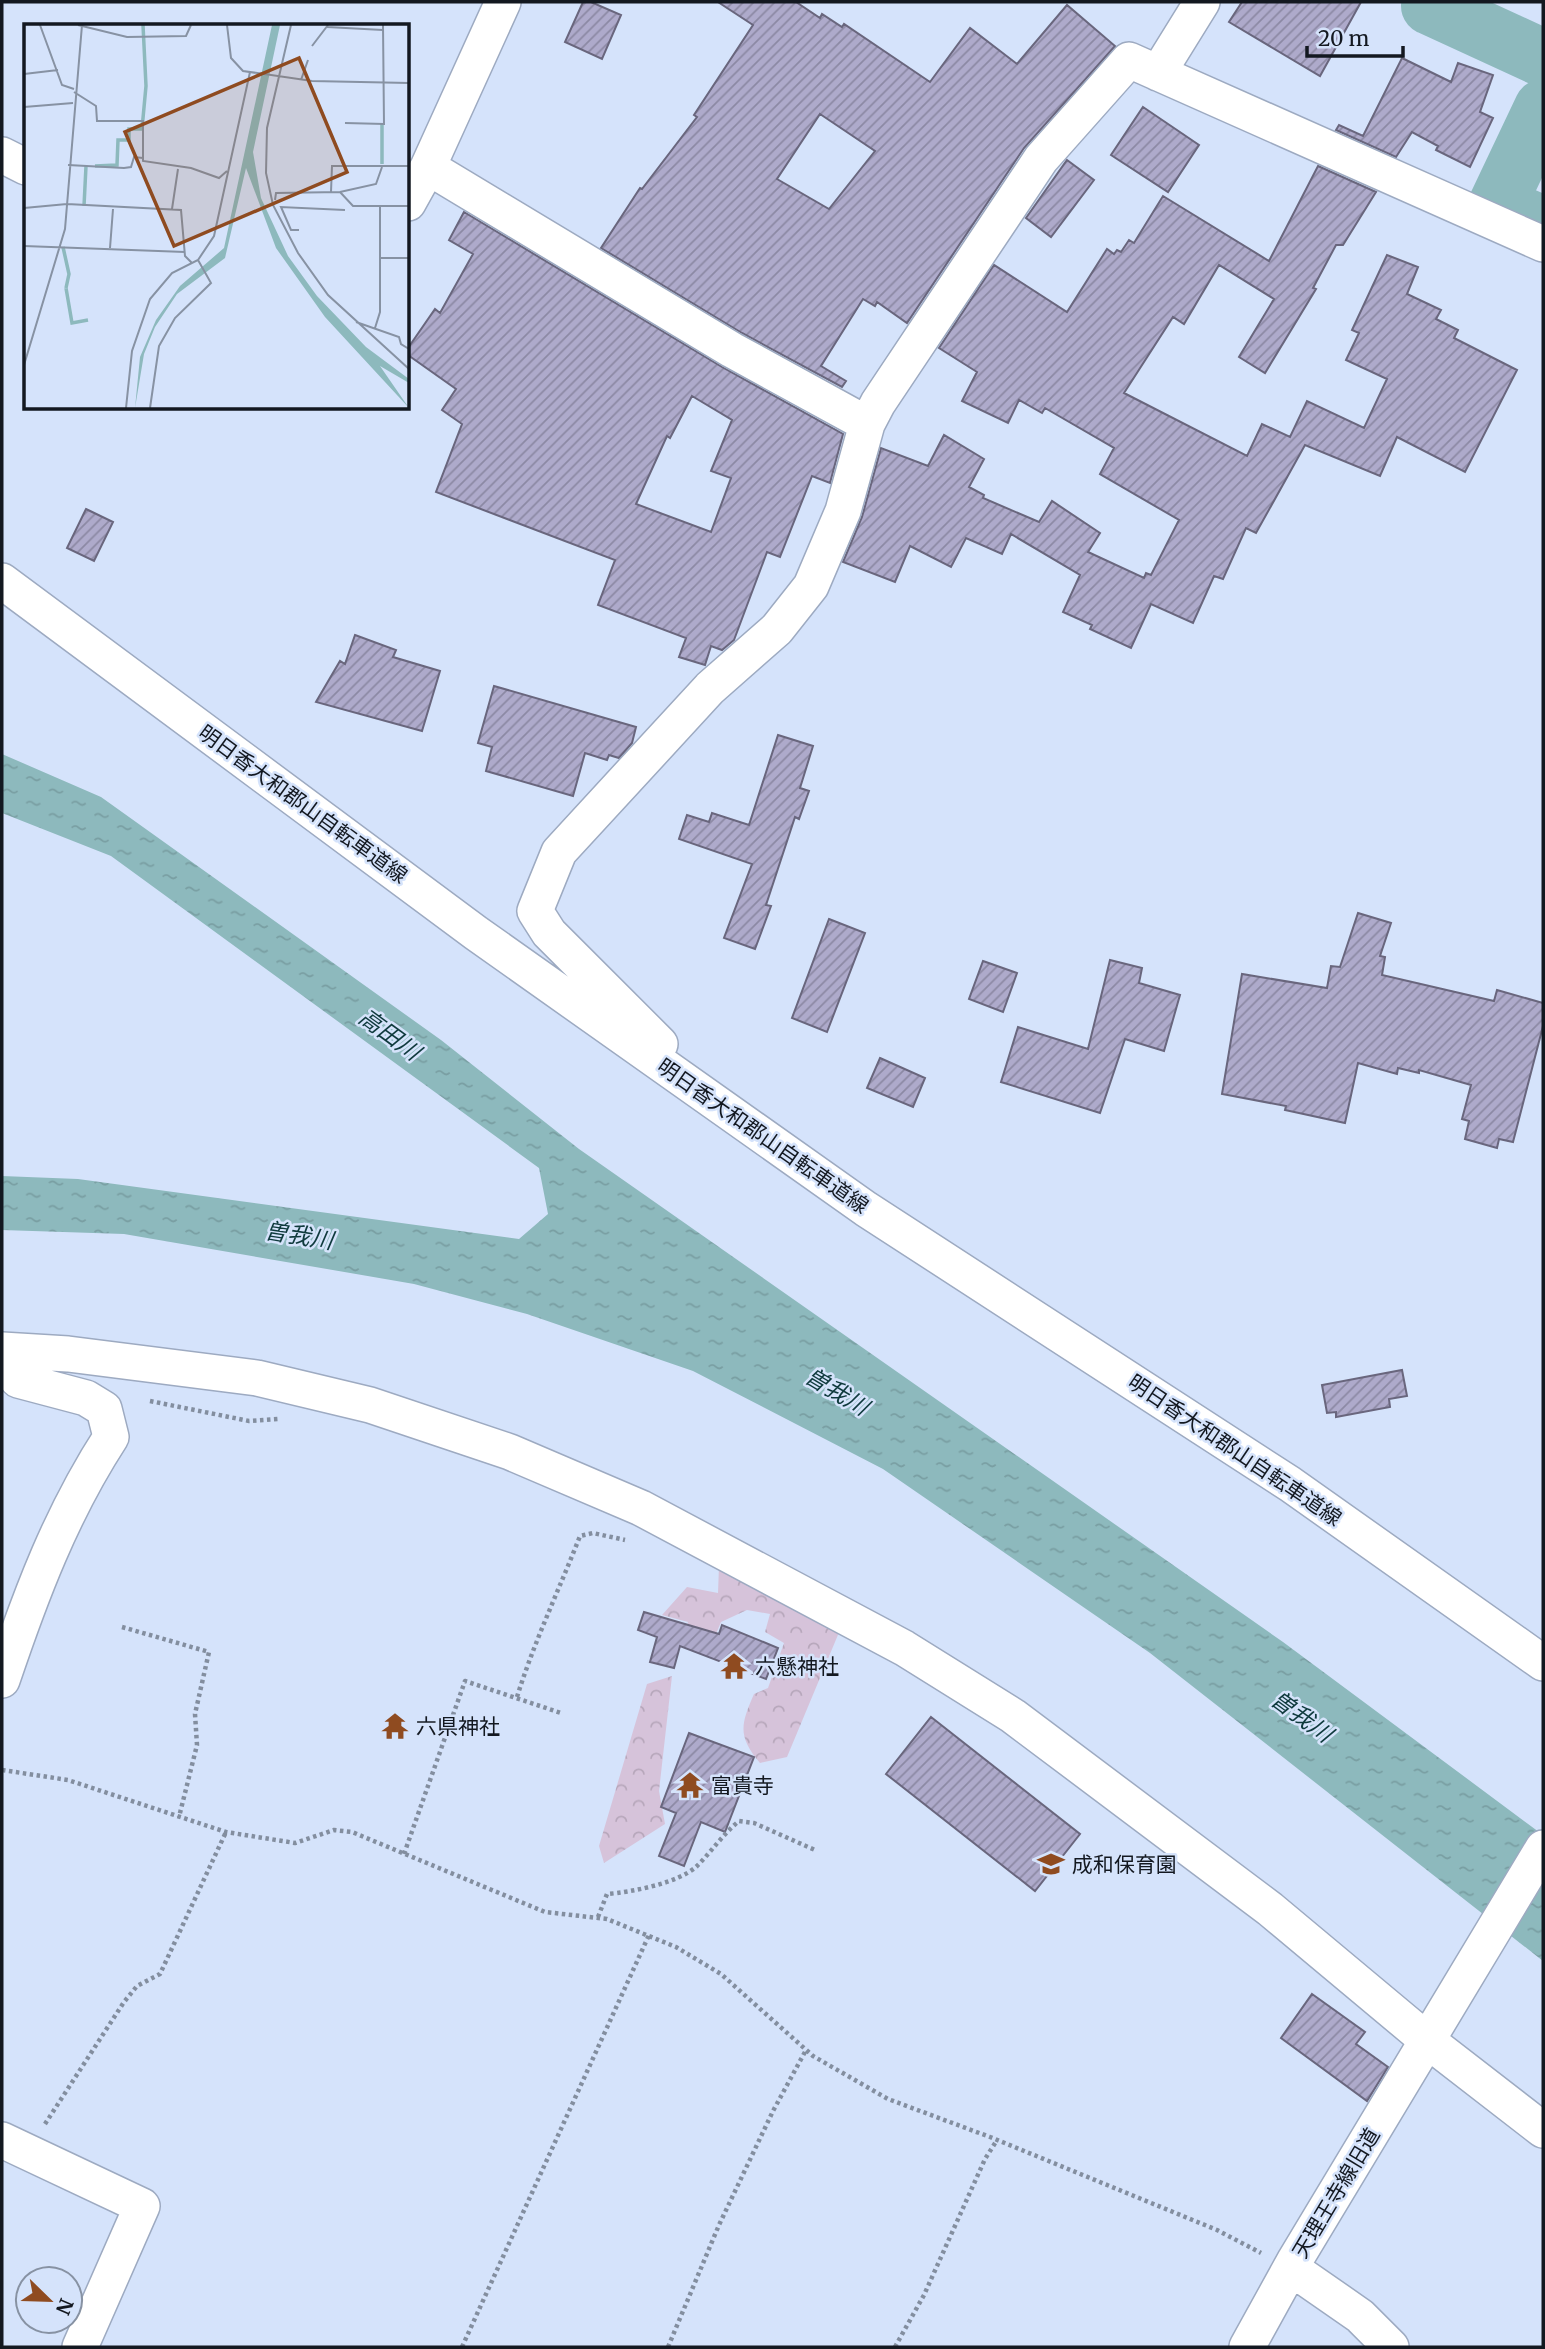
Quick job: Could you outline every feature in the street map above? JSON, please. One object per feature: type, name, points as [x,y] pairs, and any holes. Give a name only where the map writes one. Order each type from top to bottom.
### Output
[{"type":"street","points":[[410,199],[428,167],[503,2]]},
{"type":"street","points":[[1158,73],[1202,2]]},
{"type":"street","points":[[704,1094],[654,1037],[549,933],[535,911],[559,852],[710,688],[777,629],[811,586],[844,511],[867,424],[878,403],[1041,159],[1129,60],[1543,244]]},
{"type":"street","points":[[2,155],[24,166]]},
{"type":"street","points":[[428,167],[722,344],[867,424]]},
{"type":"street","name":"明日香大和郡山自転車道線","points":[[2,581],[476,933],[866,1209],[1290,1484],[1543,1663]]},
{"type":"street","points":[[2,1350],[68,1354],[257,1378],[370,1405],[510,1452],[641,1508],[904,1648],[1013,1716],[1270,1909],[1543,2130]]},
{"type":"street","points":[[2,1362],[18,1380],[86,1398],[104,1409],[111,1437],[78,1487],[31,1593],[2,1680]]},
{"type":"street","name":"天理王寺線旧道","points":[[1247,2347],[1291,2268],[1543,1848]]},
{"type":"street","points":[[14,2146],[142,2206],[80,2347]]},
{"type":"street","points":[[1291,2268],[1360,2316],[1391,2347]]},
{"type":"path","points":[[516,1697],[533,1646],[547,1623],[580,1536],[593,1533],[636,1544]]},
{"type":"path","points":[[122,1627],[209,1652],[195,1714],[197,1745],[179,1817]]},
{"type":"path","points":[[404,1854],[465,1681],[561,1713]]},
{"type":"path","points":[[2,1770],[68,1780],[226,1832],[295,1843],[334,1830],[343,1831],[545,1912],[598,1917],[649,1935],[720,1974],[806,2050],[888,2099],[997,2140],[1217,2230],[1291,2268]]},
{"type":"path","points":[[598,1917],[607,1894],[658,1884],[696,1867],[720,1837],[739,1821],[754,1823],[815,1850]]},
{"type":"path","points":[[14,2146],[137,1986],[160,1974],[226,1832]]},
{"type":"path","points":[[463,2347],[649,1935]]},
{"type":"path","points":[[668,2347],[724,2214],[773,2111],[806,2050]]},
{"type":"path","points":[[895,2347],[924,2295],[985,2158],[997,2140]]},
{"type":"green space","points":[[719,1566],[840,1630],[787,1757],[760,1763],[748,1745],[744,1730],[746,1714],[754,1694],[768,1688],[784,1643],[765,1632],[770,1614],[747,1610],[721,1622],[713,1641],[683,1642],[688,1622],[662,1615],[687,1587],[718,1593]]},
{"type":"green space","points":[[672,1676],[659,1791],[665,1824],[604,1863],[599,1846],[647,1684]]},
{"type":"water","points":[[2,754],[101,797],[441,1040],[579,1149],[1283,1642],[1543,1835],[1543,1961],[1150,1653],[883,1469],[693,1371],[527,1314],[414,1284],[124,1234],[2,1230],[2,1176],[78,1179],[519,1239],[548,1214],[539,1168],[111,856],[2,813]]},
{"type":"building","points":[[583,2],[591,2],[621,15],[602,59],[565,42]]},
{"type":"building","points":[[718,2],[796,2],[820,18],[822,14],[842,27],[844,24],[930,82],[970,28],[1017,64],[1067,5],[1115,46],[1024,148],[907,323],[877,302],[875,306],[863,299],[821,366],[846,381],[842,387],[742,333],[601,248],[640,188],[642,189],[697,117],[694,115],[753,25]],"holes":[[[820,114],[875,151],[829,209],[777,179]]]},
{"type":"building","points":[[1242,2],[1361,2],[1320,76],[1229,22]]},
{"type":"building","points":[[1402,58],[1451,82],[1458,63],[1493,75],[1480,112],[1493,118],[1470,167],[1436,150],[1438,146],[1412,132],[1396,157],[1336,130],[1339,125],[1363,136]]},
{"type":"building","points":[[1143,107],[1199,145],[1168,192],[1111,155]]},
{"type":"building","points":[[1067,160],[1094,180],[1051,237],[1026,218]]},
{"type":"building","points":[[1318,166],[1376,192],[1343,245],[1336,245],[1313,288],[1316,289],[1265,373],[1239,357],[1274,299],[1219,265],[1184,324],[1173,317],[1124,393],[1247,456],[1262,424],[1290,437],[1307,401],[1364,428],[1387,379],[1346,360],[1359,333],[1352,330],[1387,255],[1418,267],[1407,294],[1441,310],[1436,319],[1458,330],[1454,338],[1517,370],[1465,472],[1397,437],[1380,476],[1305,445],[1256,533],[1246,528],[1223,579],[1214,576],[1193,623],[1151,604],[1131,648],[1090,629],[1092,625],[1063,612],[1080,575],[1011,534],[1002,554],[966,538],[951,567],[910,546],[895,582],[843,562],[862,517],[881,448],[928,466],[944,435],[984,459],[969,487],[984,495],[983,498],[1039,522],[1052,501],[1100,533],[1088,552],[1144,578],[1146,573],[1151,575],[1179,520],[1100,474],[1114,448],[1045,408],[1042,413],[1019,400],[1008,423],[962,401],[977,372],[939,348],[994,265],[1067,312],[1107,249],[1114,254],[1117,250],[1121,252],[1129,240],[1134,243],[1163,196],[1269,261]]},
{"type":"building","points":[[464,212],[722,367],[843,434],[830,483],[812,476],[780,557],[767,552],[734,640],[722,650],[711,646],[705,665],[679,657],[686,638],[598,605],[615,560],[436,492],[462,424],[442,410],[456,389],[410,356],[410,345],[435,309],[440,313],[473,254],[449,240]],"holes":[[[692,396],[732,420],[711,471],[731,478],[711,532],[636,504],[667,436],[670,438]]]},
{"type":"building","points":[[86,509],[113,522],[94,561],[67,548]]},
{"type":"building","points":[[355,635],[396,650],[393,657],[440,671],[422,731],[316,702],[340,661],[345,664]]},
{"type":"building","points":[[494,686],[636,727],[632,743],[619,758],[609,755],[607,760],[585,753],[573,796],[486,771],[492,747],[478,743]]},
{"type":"building","points":[[778,735],[813,746],[800,788],[809,791],[799,819],[795,817],[766,905],[771,906],[755,949],[724,938],[752,864],[679,839],[687,815],[709,822],[712,813],[749,825]]},
{"type":"building","points":[[1358,913],[1391,923],[1380,956],[1385,957],[1382,975],[1494,1001],[1497,990],[1543,1003],[1543,1026],[1513,1142],[1499,1139],[1497,1148],[1465,1139],[1469,1121],[1462,1119],[1471,1085],[1419,1070],[1419,1073],[1398,1068],[1397,1074],[1358,1063],[1345,1123],[1285,1110],[1286,1106],[1222,1094],[1242,974],[1327,988],[1331,966],[1340,967]]},
{"type":"building","points":[[829,919],[865,933],[827,1032],[792,1018]]},
{"type":"building","points":[[1110,960],[1142,968],[1139,983],[1180,995],[1164,1051],[1125,1039],[1100,1113],[1001,1082],[1018,1027],[1088,1049]]},
{"type":"building","points":[[983,961],[1017,973],[1003,1012],[969,999]]},
{"type":"building","points":[[880,1058],[925,1078],[913,1107],[867,1088]]},
{"type":"building","points":[[1402,1370],[1407,1396],[1389,1399],[1390,1407],[1336,1417],[1336,1412],[1327,1413],[1322,1385]]},
{"type":"building","points":[[644,1612],[719,1634],[722,1625],[778,1648],[766,1679],[680,1646],[674,1668],[650,1662],[657,1637],[638,1630]]},
{"type":"building","points":[[931,1717],[1080,1834],[1035,1891],[886,1774]]},
{"type":"building","points":[[689,1733],[754,1757],[725,1832],[701,1822],[684,1866],[659,1856],[676,1813],[661,1807]]},
{"type":"building","points":[[1312,1994],[1365,2032],[1356,2044],[1388,2067],[1367,2101],[1281,2038]]},
{"type":"waterway","points":[[1432,2],[1430,6],[1543,58]]},
{"type":"waterway","points":[[1543,108],[1497,205],[1543,225]]},
{"type":"place","name":"六懸神社","points":[[734,1666]]},
{"type":"place","name":"六県神社","points":[[395,1726]]},
{"type":"place","name":"富貴寺","points":[[690,1785]]},
{"type":"place","name":"成和保育園","points":[[1051,1864]]},
{"type":"water label","name":"高田川","points":[[390,1034]]},
{"type":"water label","name":"曽我川","points":[[299,1235]]},
{"type":"water label","name":"曽我川","points":[[837,1391]]},
{"type":"water label","name":"曽我川","points":[[1302,1716]]}]
